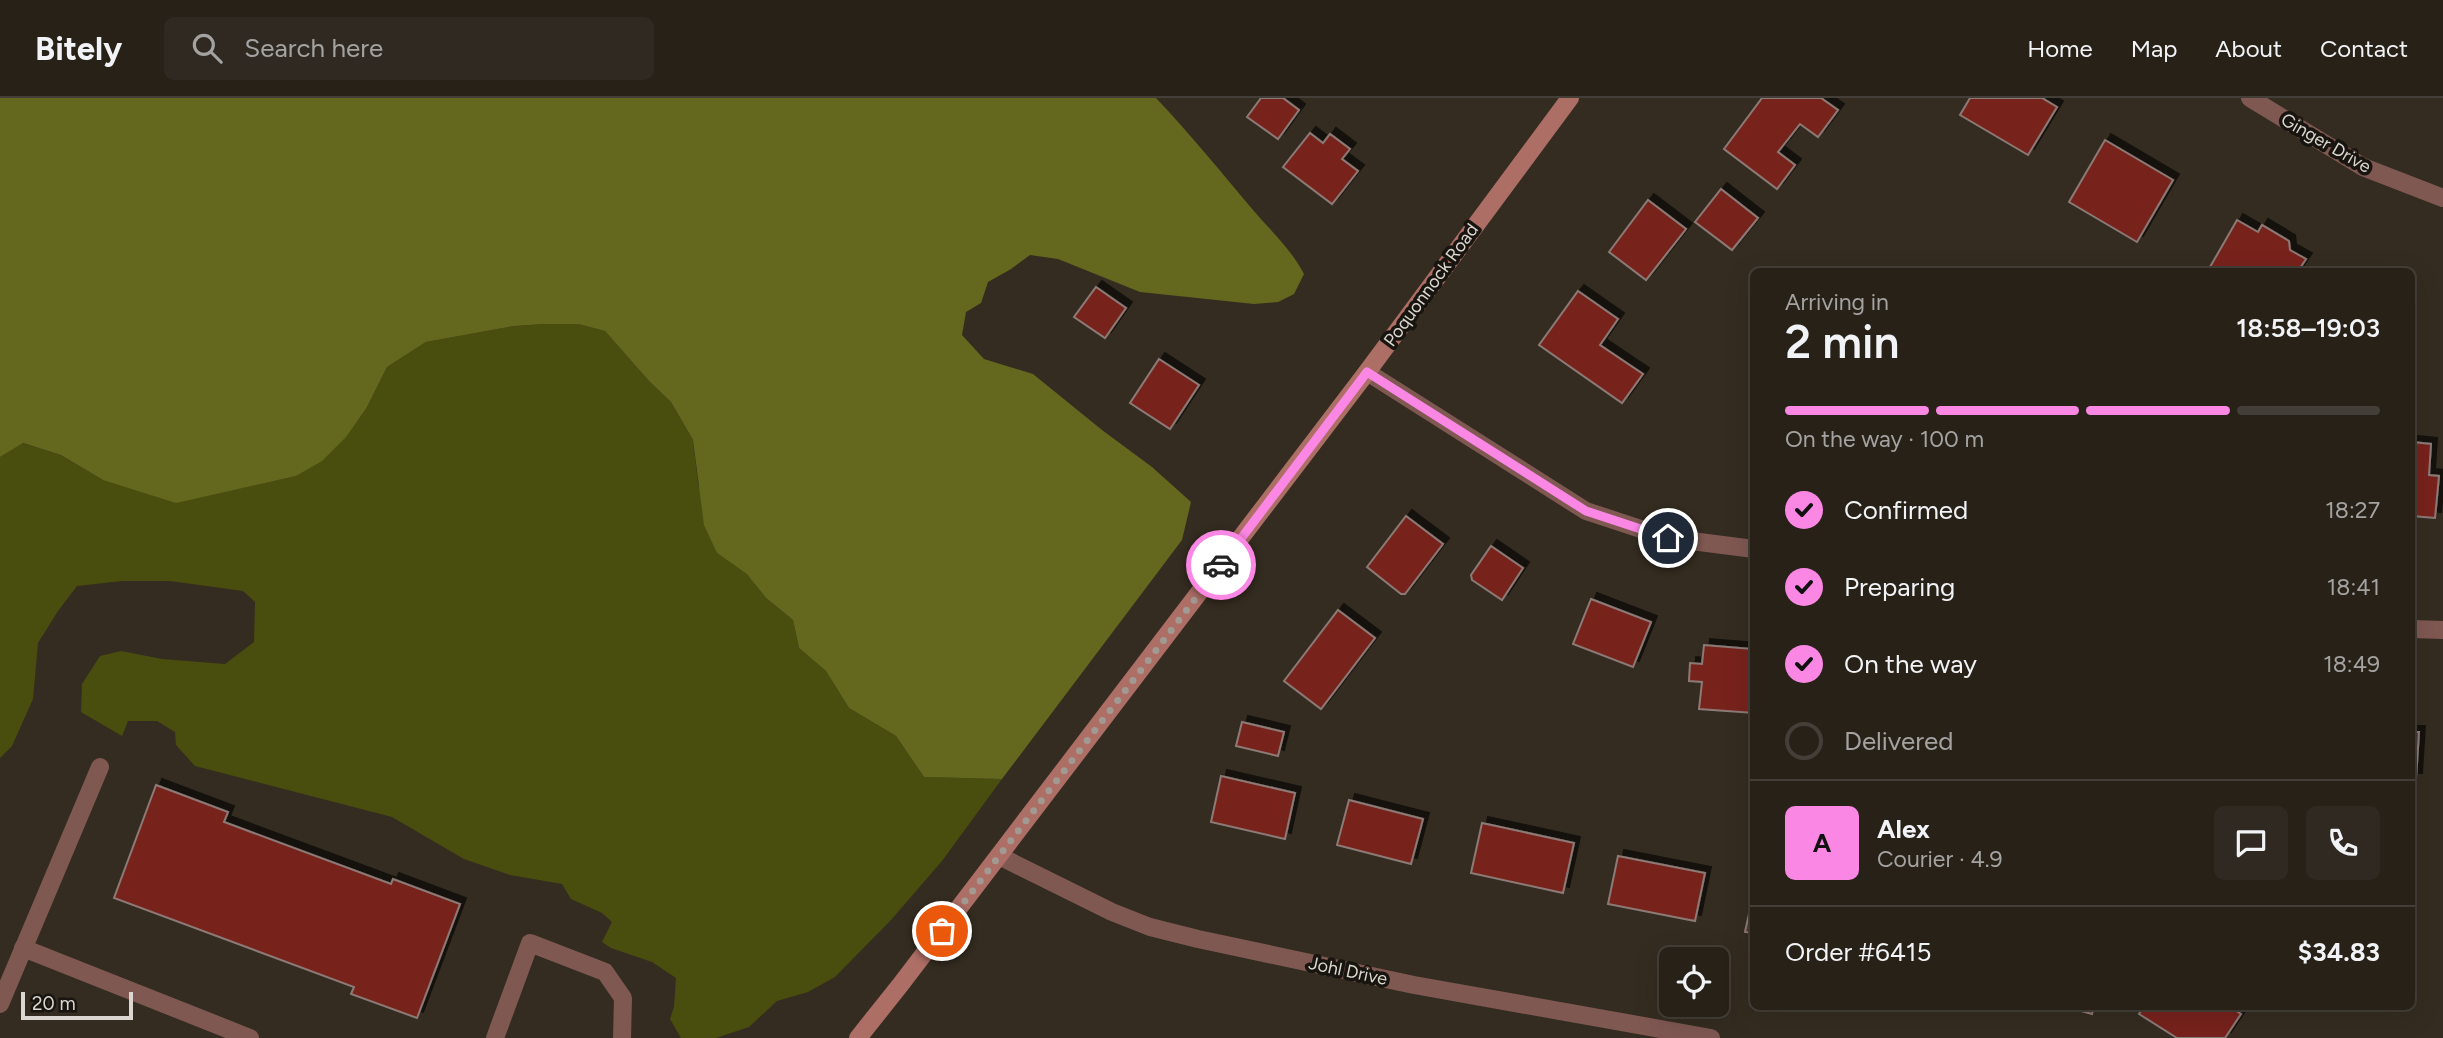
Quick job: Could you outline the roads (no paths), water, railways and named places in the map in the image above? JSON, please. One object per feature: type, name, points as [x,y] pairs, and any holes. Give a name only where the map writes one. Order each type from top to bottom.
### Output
[{"type":"street","name":"Poquonnock Road","points":[[858,1038],[1367,372],[1570,98]]},
{"type":"street","name":"Ginger Drive","points":[[2250,98],[2362,167],[2443,198]]},
{"type":"street","points":[[1367,372],[1586,511],[1668,538],[1750,548]]},
{"type":"street","points":[[2415,629],[2443,630]]},
{"type":"street","points":[[0,1004],[100,767]]},
{"type":"street","name":"Johl Drive","points":[[999,856],[1112,912],[1150,927],[1414,985],[1711,1038]]},
{"type":"street","points":[[495,1038],[530,943],[605,972],[623,998],[621,1038]]},
{"type":"street","points":[[23,948],[250,1038]]}]
